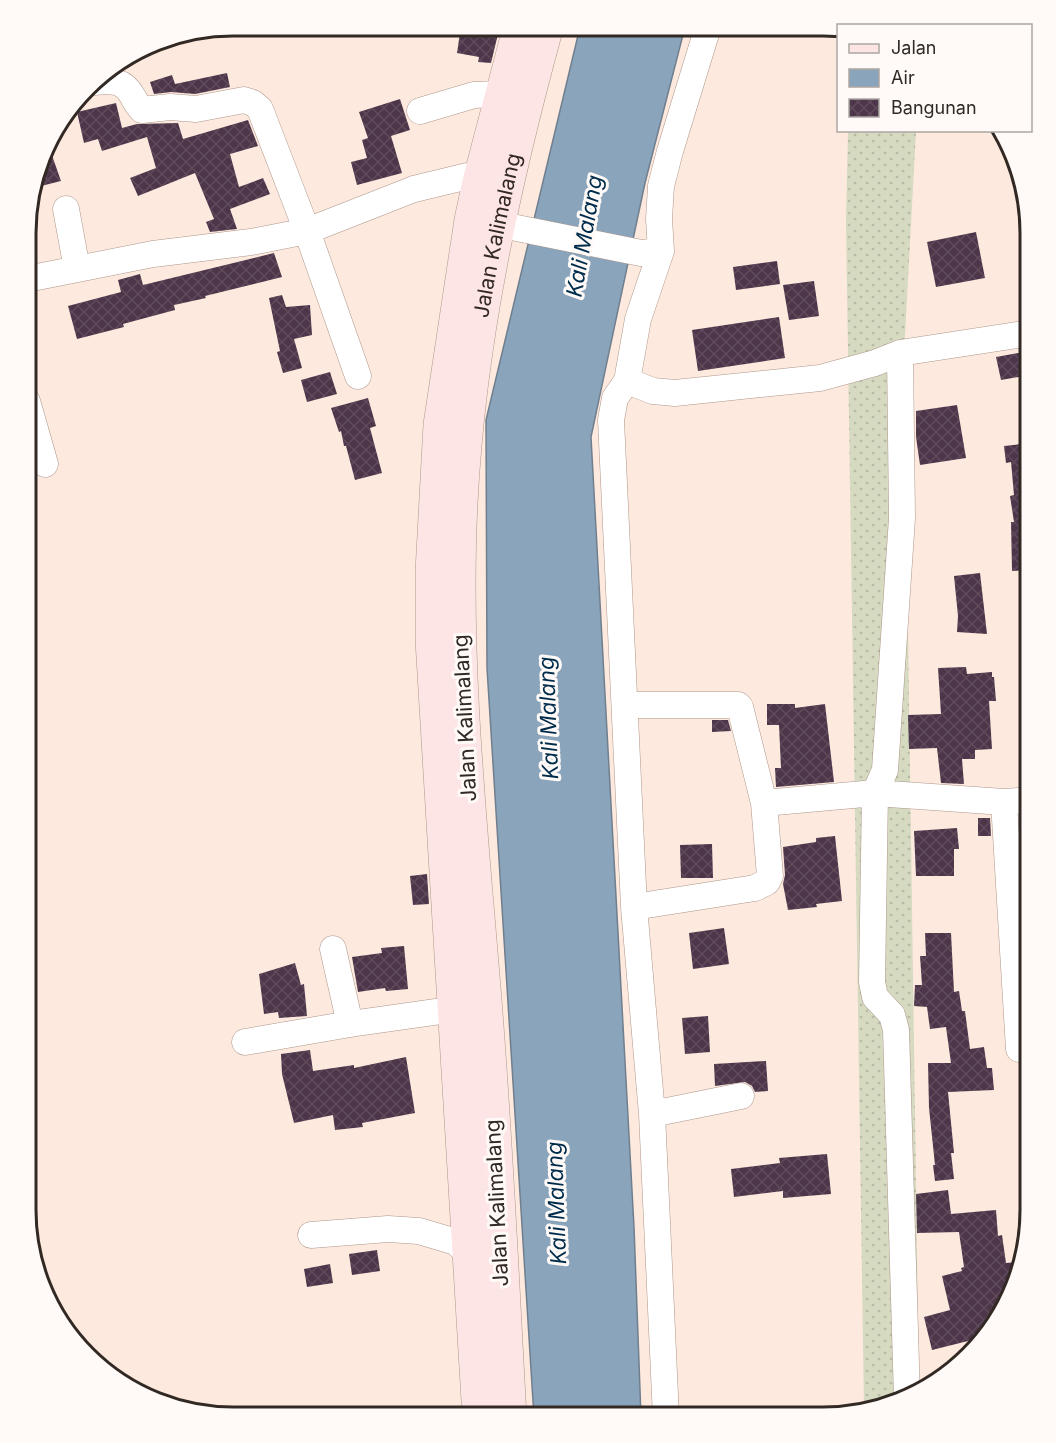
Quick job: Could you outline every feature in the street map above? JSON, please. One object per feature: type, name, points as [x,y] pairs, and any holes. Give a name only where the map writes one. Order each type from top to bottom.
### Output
[{"type":"main road","name":"Jalan Kalimalang","points":[[470,1007],[433,652],[432,572],[440,425],[471,220],[494,179],[515,93],[519,36]]},
{"type":"main road","name":"Jalan Kalimalang","points":[[515,93],[542,36]]},
{"type":"main road","name":"Jalan Kalimalang","points":[[494,179],[510,228],[472,371],[461,500],[459,569],[470,1007],[485,1255],[508,1407]]},
{"type":"main road","name":"Jalan Kalimalang","points":[[479,1407],[485,1255]]},
{"type":"street","points":[[666,1407],[652,1114],[634,907],[611,420],[615,399],[627,381],[659,219],[661,186],[705,36]]},
{"type":"street","points":[[109,80],[122,83],[128,88],[139,108],[145,110],[170,107],[196,109],[244,100],[260,109],[307,231],[357,376]]},
{"type":"street","points":[[420,111],[474,95],[515,93]]},
{"type":"street","points":[[36,277],[153,254],[251,242],[307,231],[414,189],[468,176],[494,179]]},
{"type":"street","points":[[66,209],[77,269]]},
{"type":"street","points":[[510,228],[651,252]]},
{"type":"street","points":[[627,381],[654,391],[675,393],[820,378],[875,363],[900,353],[1020,335]]},
{"type":"street","points":[[900,353],[902,518],[885,770],[875,793],[872,990],[880,1004],[892,1015],[896,1030],[907,1388]]},
{"type":"street","points":[[36,432],[45,464]]},
{"type":"street","points":[[625,705],[738,705],[742,710],[764,803],[770,876],[767,882],[755,888],[634,907]]},
{"type":"street","points":[[764,803],[875,793],[1004,802],[1020,801]]},
{"type":"street","points":[[1004,802],[1019,1049]]},
{"type":"street","points":[[333,949],[350,1024]]},
{"type":"street","points":[[245,1042],[470,1007]]},
{"type":"street","points":[[652,1114],[741,1096]]},
{"type":"street","points":[[311,1235],[388,1229],[419,1231],[456,1242],[485,1255]]},
{"type":"green space","points":[[848,132],[916,132],[904,354],[919,1382],[886,1397],[864,1403],[846,220]]},
{"type":"water","name":"Kali Malang","points":[[578,36],[683,36],[645,183],[591,437],[634,1227],[641,1407],[533,1407],[487,668],[486,420]]},
{"type":"building","points":[[460,36],[498,36],[491,63],[478,62],[479,57],[457,53]]},
{"type":"building","points":[[227,73],[230,87],[195,94],[171,92],[154,94],[150,82],[172,75],[175,84]]},
{"type":"building","points":[[400,99],[410,130],[391,136],[402,173],[357,185],[351,162],[367,158],[362,140],[368,138],[359,112]]},
{"type":"building","points":[[116,103],[122,128],[137,124],[178,123],[183,139],[248,120],[258,146],[230,154],[239,187],[263,178],[270,194],[230,209],[237,229],[210,232],[206,222],[214,219],[195,173],[138,196],[130,178],[156,168],[147,137],[102,151],[98,139],[84,143],[78,112]]},
{"type":"building","points":[[52,155],[61,181],[42,186]]},
{"type":"building","points":[[976,232],[985,278],[936,287],[927,242]]},
{"type":"building","points":[[274,253],[282,277],[174,305],[175,310],[123,324],[124,327],[77,339],[68,306],[121,292],[118,280],[140,274],[143,285]]},
{"type":"building","points":[[777,261],[780,284],[736,290],[733,267]]},
{"type":"building","points":[[814,281],[819,316],[789,320],[783,285]]},
{"type":"building","points":[[282,295],[286,307],[310,305],[312,335],[294,339],[302,368],[283,373],[277,352],[280,351],[269,298]]},
{"type":"building","points":[[779,317],[785,358],[698,371],[692,330]]},
{"type":"building","points":[[1020,353],[1020,377],[1001,380],[996,357]]},
{"type":"building","points":[[330,372],[337,394],[307,402],[301,380]]},
{"type":"building","points":[[368,398],[376,426],[370,428],[382,473],[355,480],[341,431],[339,432],[331,408]]},
{"type":"building","points":[[957,405],[966,458],[920,465],[916,437],[916,411]]},
{"type":"building","points":[[1020,444],[1020,571],[1012,571],[1011,522],[1014,522],[1010,496],[1014,495],[1011,462],[1006,463],[1004,446]]},
{"type":"building","points":[[980,573],[987,634],[957,632],[958,616],[954,576]]},
{"type":"building","points":[[966,667],[967,674],[992,672],[992,677],[994,677],[996,701],[989,701],[992,749],[975,750],[975,759],[962,759],[964,784],[941,783],[937,748],[909,749],[908,715],[941,714],[938,668]]},
{"type":"building","points":[[767,704],[795,704],[795,708],[825,704],[834,782],[776,787],[775,768],[781,768],[779,725],[767,725]]},
{"type":"building","points":[[712,720],[728,720],[731,731],[712,732]]},
{"type":"building","points":[[978,818],[990,818],[991,836],[978,836]]},
{"type":"building","points":[[957,828],[959,849],[954,849],[954,876],[916,876],[914,831]]},
{"type":"building","points":[[835,836],[842,901],[816,904],[817,907],[788,910],[783,884],[785,875],[783,847],[816,842],[816,838]]},
{"type":"building","points":[[712,844],[713,878],[681,878],[680,845]]},
{"type":"building","points":[[427,874],[429,904],[413,905],[410,876]]},
{"type":"building","points":[[724,928],[729,964],[693,969],[689,933]]},
{"type":"building","points":[[925,933],[951,933],[954,992],[959,991],[962,1011],[965,1011],[970,1049],[984,1047],[987,1068],[992,1068],[994,1090],[948,1092],[954,1179],[935,1181],[928,1063],[951,1063],[946,1027],[930,1029],[927,1007],[914,1006],[915,985],[922,985],[920,956],[926,956]]},
{"type":"building","points":[[404,946],[408,989],[386,991],[385,988],[358,992],[352,957],[382,953],[381,948]]},
{"type":"building","points":[[295,963],[301,985],[304,984],[307,1016],[279,1018],[278,1012],[264,1014],[259,974]]},
{"type":"building","points":[[708,1016],[710,1052],[685,1054],[682,1018]]},
{"type":"building","points":[[310,1050],[313,1071],[354,1065],[354,1068],[406,1057],[415,1113],[362,1123],[363,1127],[335,1130],[333,1115],[294,1123],[282,1074],[281,1054]]},
{"type":"building","points":[[766,1061],[768,1091],[755,1092],[752,1086],[745,1082],[715,1086],[714,1064]]},
{"type":"building","points":[[827,1154],[831,1194],[783,1198],[783,1191],[734,1197],[731,1169],[780,1163],[779,1158]]},
{"type":"building","points":[[948,1190],[951,1214],[996,1210],[998,1236],[1002,1235],[1006,1263],[1013,1262],[1000,1297],[987,1320],[971,1340],[932,1350],[924,1317],[950,1310],[942,1276],[962,1271],[961,1268],[964,1267],[959,1232],[917,1233],[916,1194]]},
{"type":"building","points":[[377,1250],[380,1271],[352,1275],[349,1254]]},
{"type":"building","points":[[330,1264],[333,1283],[307,1287],[304,1269]]}]
